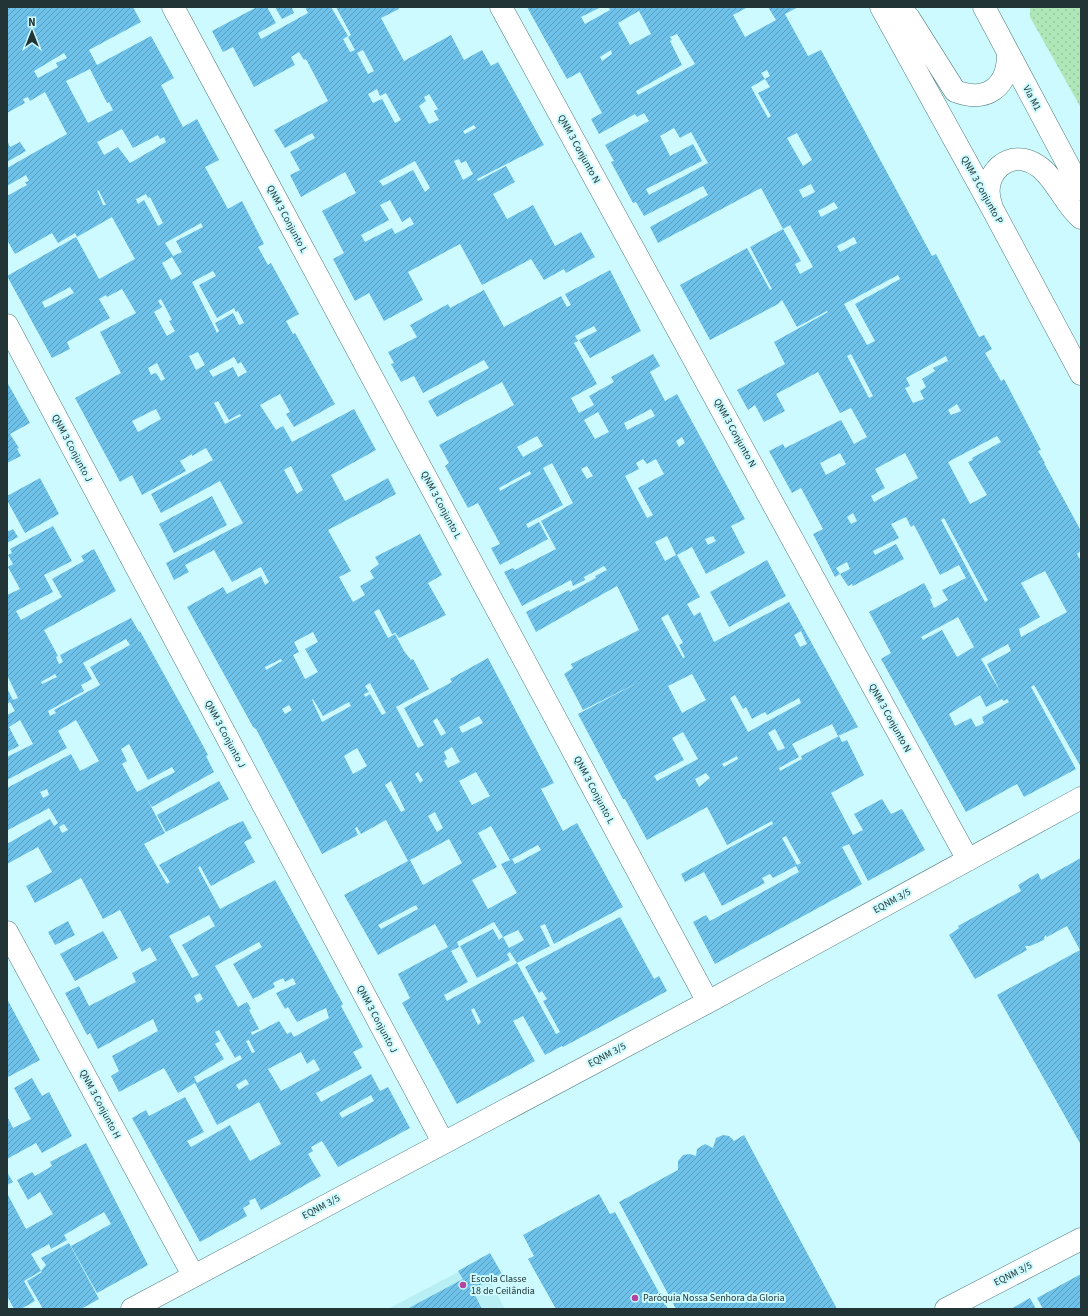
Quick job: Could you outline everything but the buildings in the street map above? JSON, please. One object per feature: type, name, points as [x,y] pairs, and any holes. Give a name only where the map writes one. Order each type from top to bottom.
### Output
[{"type":"street","name":"QNM 3 Conjunto L","points":[[174,7],[708,1002]]},
{"type":"street","name":"QNM 3 Conjunto N","points":[[502,7],[968,860]]},
{"type":"street","name":"QNM 3 Conjunto P","points":[[881,7],[992,208],[1081,374]]},
{"type":"street","points":[[899,7],[909,18],[955,92],[966,96],[977,96],[998,86],[1005,77],[1008,66],[1008,54]]},
{"type":"street","name":"Via M1","points":[[984,7],[1081,189]]},
{"type":"street","points":[[992,208],[988,196],[988,184],[992,173],[1000,165],[1012,160],[1022,159],[1031,161],[1040,167],[1072,211],[1081,218]]},
{"type":"street","name":"QNM 3 Conjunto J","points":[[7,325],[443,1142]]},
{"type":"street","name":"EQNM 3/5","points":[[132,1309],[193,1275],[708,1002],[1081,798]]},
{"type":"street","name":"QNM 3 Conjunto H","points":[[7,932],[193,1275]]},
{"type":"street","name":"EQNM 3/5","points":[[946,1309],[1081,1239]]},
{"type":"shaded area","name":"Escola Classe 18 de Ceilândia","points":[[479,1261],[505,1309],[388,1309]]},
{"type":"green space","points":[[1030,7],[1081,7],[1081,108],[1030,17]]},
{"type":"place","name":"Escola Classe 18 de Ceilândia","points":[[463,1285]]},
{"type":"place","name":"Paróquia Nossa Senhora da Gloria","points":[[635,1298]]}]
